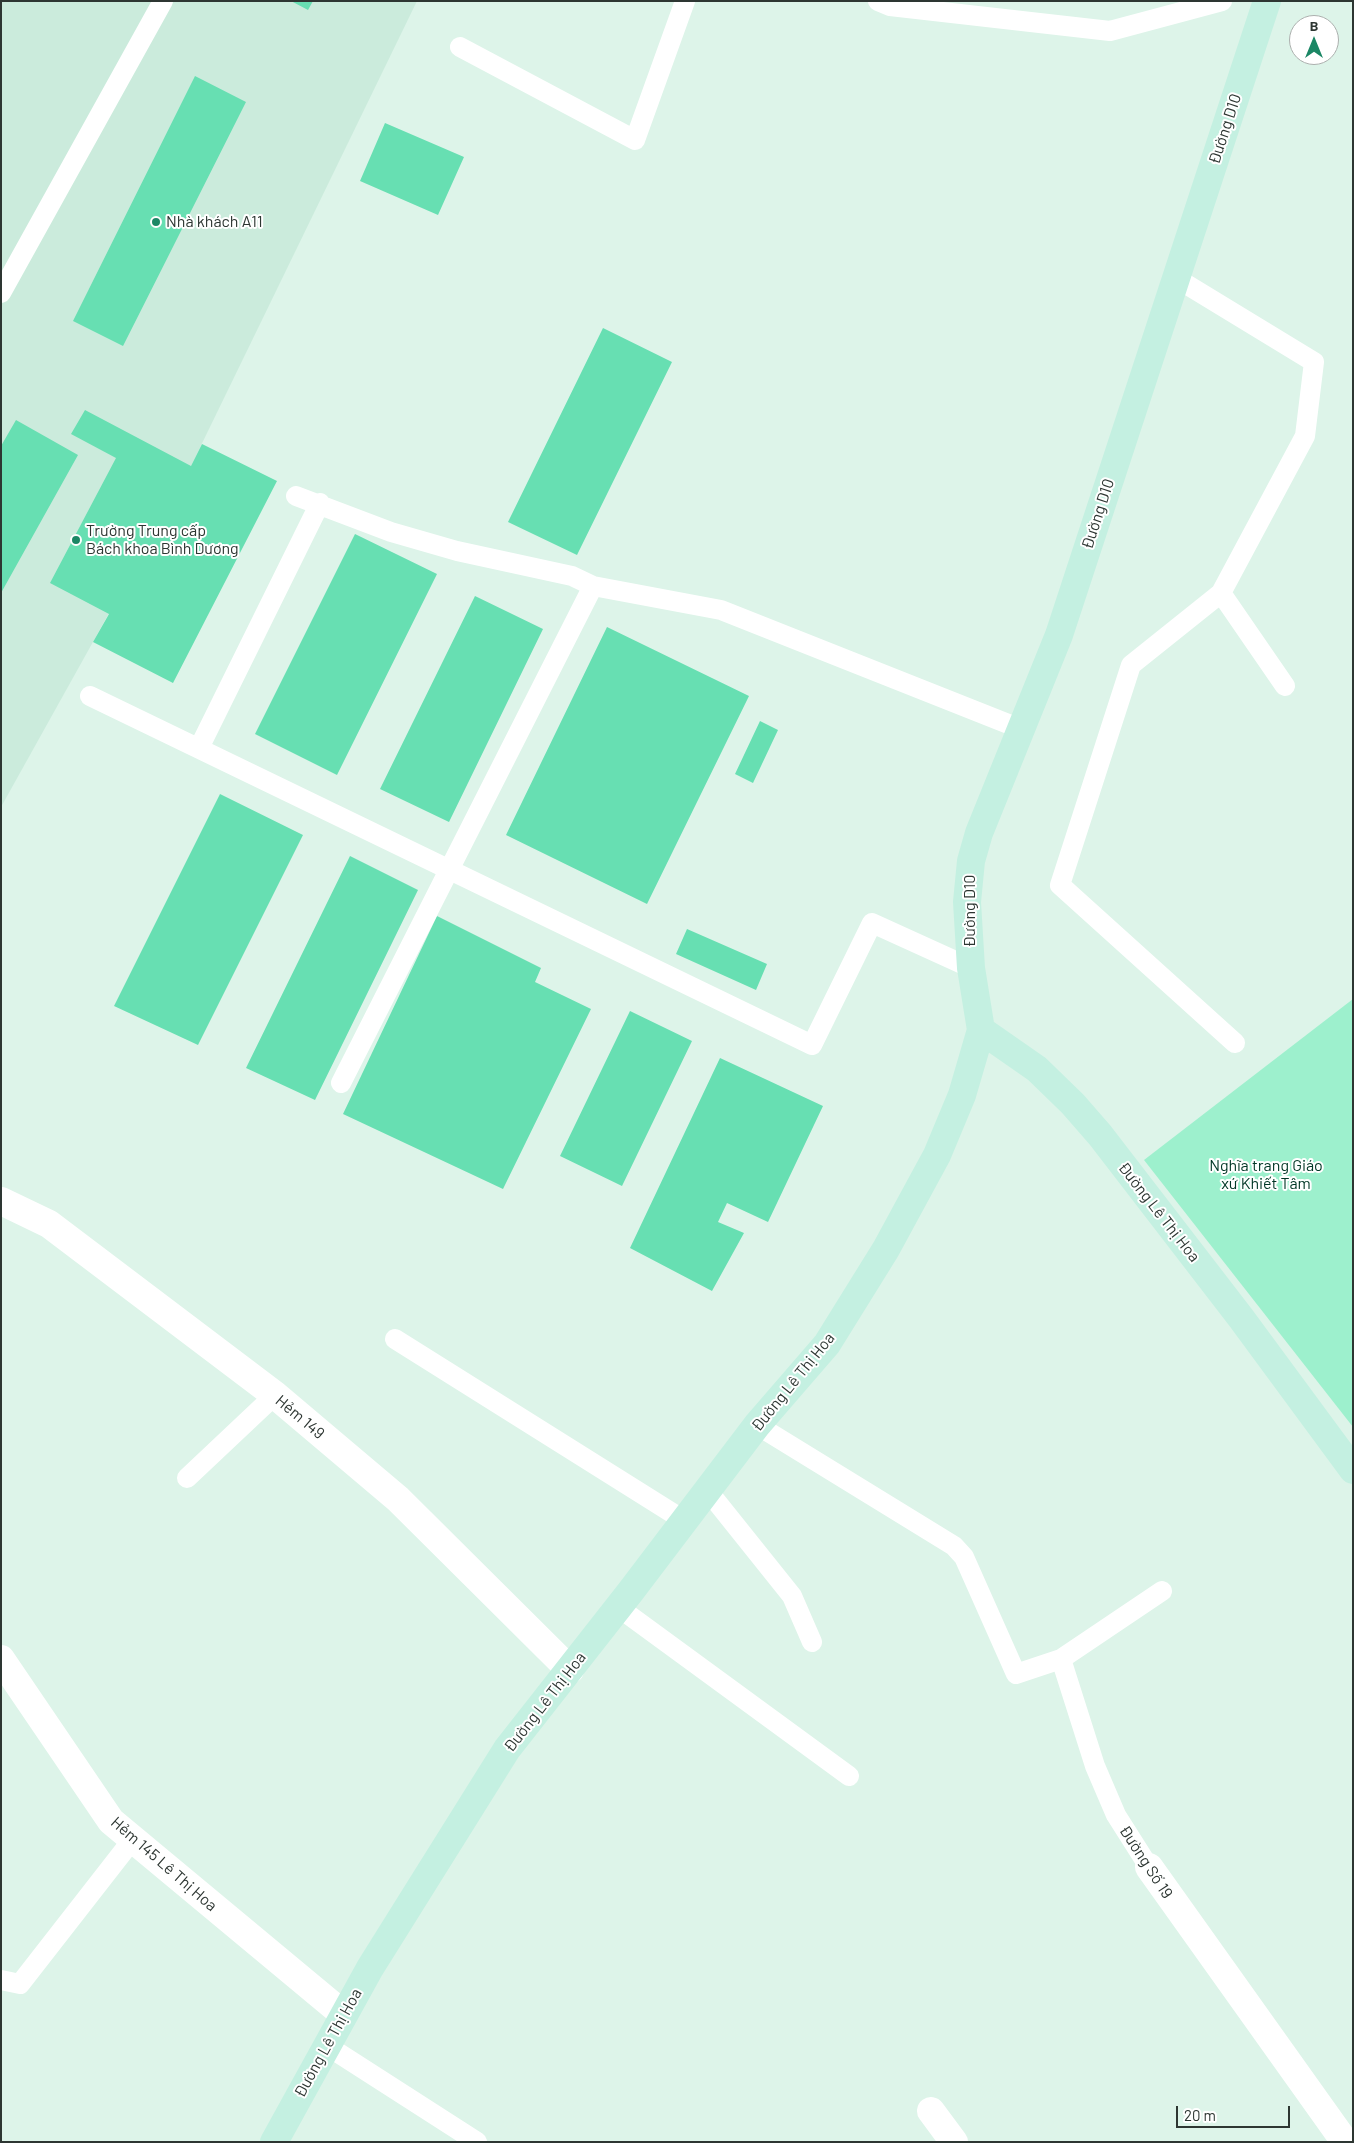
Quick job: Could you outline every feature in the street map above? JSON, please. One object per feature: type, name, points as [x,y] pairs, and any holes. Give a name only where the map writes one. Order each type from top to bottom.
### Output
[{"type":"street","name":"Đường D10","points":[[981,1030],[971,968],[967,902],[971,861],[978,833],[1058,635],[1267,1]]},
{"type":"street","name":"Đường Lê Thị Hoa","points":[[274,2142],[343,2014],[506,1749],[570,1670],[757,1425],[827,1344],[915,1198],[937,1155],[962,1095],[981,1030],[1037,1069],[1073,1104],[1100,1135],[1351,1461]]},
{"type":"street","name":"Hẻm 149","points":[[1,1201],[49,1224],[275,1395],[398,1500],[570,1670]]},
{"type":"street","name":"Hẻm 145 Lê Thị Hoa","points":[[1,1659],[111,1821],[343,2014]]},
{"type":"street","name":"Đường Số 19","points":[[1148,1867],[1345,2142]]},
{"type":"street","points":[[931,2111],[954,2142]]},
{"type":"lane","points":[[1,293],[163,1]]},
{"type":"lane","points":[[460,47],[635,140],[686,1]]},
{"type":"lane","points":[[887,3],[1110,32],[1222,1]]},
{"type":"lane","points":[[1176,278],[1314,362],[1306,436],[1221,593],[1131,665],[1060,885],[1235,1043]]},
{"type":"lane","points":[[296,496],[320,503],[392,532],[456,551],[572,576],[593,586],[721,610],[1021,729]]},
{"type":"lane","points":[[199,748],[320,503]]},
{"type":"lane","points":[[341,1083],[593,586]]},
{"type":"lane","points":[[1221,593],[1285,686]]},
{"type":"lane","points":[[90,696],[812,1045],[872,923],[971,968]]},
{"type":"lane","points":[[395,1339],[685,1521]]},
{"type":"lane","points":[[187,1478],[275,1395]]},
{"type":"lane","points":[[757,1425],[954,1546],[964,1557],[1016,1674],[1061,1659],[1162,1590]]},
{"type":"lane","points":[[708,1491],[792,1596],[812,1642]]},
{"type":"lane","points":[[618,1607],[849,1776]]},
{"type":"lane","name":"Đường Số 19","points":[[1061,1659],[1095,1766],[1116,1815],[1148,1867]]},
{"type":"lane","points":[[1,1980],[20,1984],[133,1839]]},
{"type":"lane","points":[[326,2045],[477,2142]]},
{"type":"shaded area","name":"Nhà khách A11","points":[[1,1],[417,1],[191,466],[1,807]]},
{"type":"green space","name":"Nghĩa trang Giáo xứ Khiết Tâm","points":[[1353,999],[1353,1427],[1144,1160]]},
{"type":"building","points":[[291,1],[313,1],[308,10]]},
{"type":"building","points":[[195,76],[246,102],[123,346],[73,321]]},
{"type":"building","points":[[385,123],[464,157],[438,215],[360,181]]},
{"type":"building","points":[[603,328],[672,362],[577,555],[508,522]]},
{"type":"building","points":[[85,410],[191,466],[202,444],[277,481],[173,683],[93,642],[109,614],[50,583],[116,458],[71,434]]},
{"type":"building","points":[[16,420],[78,455],[1,593],[1,446]]},
{"type":"building","points":[[355,534],[437,574],[337,775],[255,734]]},
{"type":"building","points":[[475,596],[543,629],[449,822],[380,789]]},
{"type":"building","points":[[607,627],[749,696],[647,904],[506,835]]},
{"type":"building","points":[[760,721],[778,730],[753,783],[735,774]]},
{"type":"building","points":[[220,794],[303,835],[198,1045],[114,1006]]},
{"type":"building","points":[[350,856],[418,890],[315,1100],[246,1068]]},
{"type":"building","points":[[437,916],[541,968],[535,982],[591,1009],[503,1189],[343,1114]]},
{"type":"building","points":[[687,929],[767,964],[756,990],[676,954]]},
{"type":"building","points":[[630,1011],[692,1041],[622,1186],[560,1156]]},
{"type":"building","points":[[720,1058],[823,1106],[768,1222],[727,1203],[718,1222],[744,1233],[712,1291],[630,1248]]},
{"type":"place","name":"Nhà khách A11","points":[[156,222]]},
{"type":"place","name":"Trường Trung cấp Bách khoa Bình Dương","points":[[76,540]]}]
